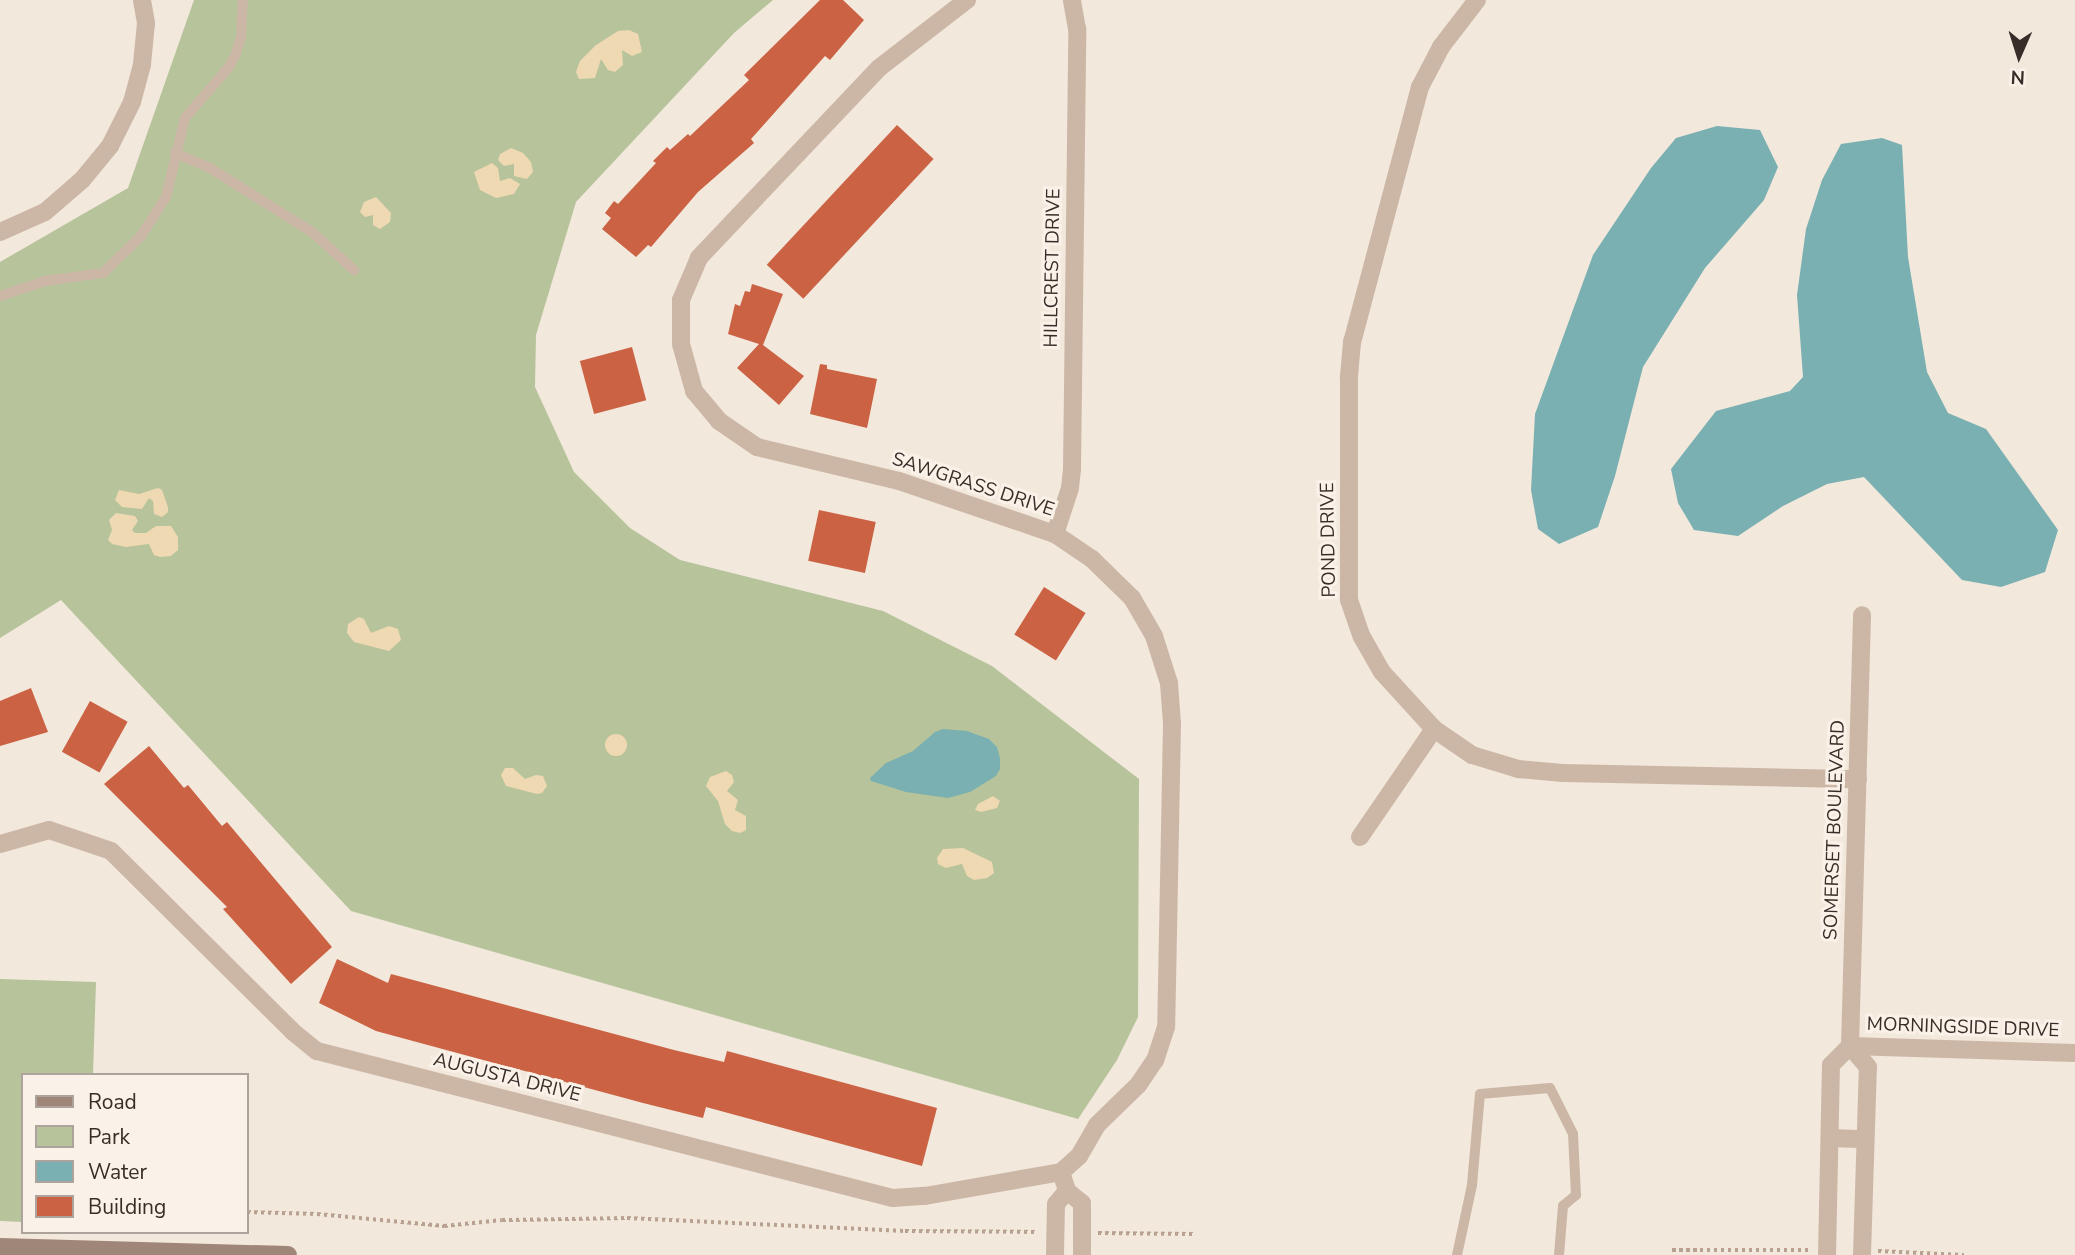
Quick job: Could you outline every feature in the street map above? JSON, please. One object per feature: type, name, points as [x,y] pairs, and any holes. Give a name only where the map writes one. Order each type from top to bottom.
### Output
[{"type":"street","points":[[0,232],[45,212],[82,180],[110,146],[132,102],[142,64],[146,23],[142,0]]},
{"type":"street","name":"SAWGRASS DRIVE","points":[[967,0],[879,68],[699,258],[681,300],[681,344],[694,391],[719,422],[757,447],[899,481],[1055,534],[1092,559],[1132,598],[1158,647],[1169,682],[1172,724],[1167,1027],[1155,1060],[1138,1084],[1097,1125],[1079,1156],[1061,1172]]},
{"type":"street","name":"HILLCREST DRIVE","points":[[1055,534],[1070,488],[1072,469],[1077,29],[1072,0]]},
{"type":"street","name":"POND DRIVE","points":[[1477,0],[1441,47],[1420,87],[1352,342],[1349,379],[1349,600],[1362,637],[1382,672],[1434,729],[1472,755],[1518,769],[1563,773],[1858,779]]},
{"type":"street","name":"SOMERSET BOULEVARD","points":[[1850,1046],[1862,615]]},
{"type":"street","points":[[1360,837],[1434,729]]},
{"type":"street","name":"AUGUSTA DRIVE","points":[[0,844],[49,830],[111,851],[292,1031],[317,1051],[893,1198],[925,1196],[1061,1172]]},
{"type":"street","points":[[1827,1255],[1831,1065],[1850,1046],[1868,1067],[1862,1255]]},
{"type":"street","name":"MORNINGSIDE DRIVE","points":[[1850,1046],[2075,1053]]},
{"type":"street","points":[[1830,1138],[1865,1139]]},
{"type":"street","points":[[1061,1172],[1067,1191],[1082,1203],[1082,1255]]},
{"type":"street","points":[[1055,1255],[1056,1204],[1067,1191]]},
{"type":"street","points":[[0,1247],[288,1255]]},
{"type":"lane","points":[[0,296],[45,281],[91,277],[103,273],[117,262],[156,217],[166,197],[185,118],[229,67],[236,53],[241,37],[243,0]]},
{"type":"lane","points":[[175,153],[210,169],[312,232],[354,270]]},
{"type":"lane","points":[[1457,1255],[1472,1185],[1480,1094],[1550,1088],[1573,1133],[1576,1195],[1563,1206],[1559,1255]]},
{"type":"path","points":[[248,1212],[317,1214],[444,1226],[502,1220],[627,1218],[905,1231],[1055,1232]]},
{"type":"path","points":[[1082,1232],[1194,1234]]},
{"type":"green space","points":[[194,0],[773,0],[734,33],[576,202],[536,335],[535,387],[574,472],[630,528],[680,560],[883,611],[992,666],[1139,779],[1138,1017],[1117,1060],[1078,1119],[351,911],[61,600],[0,638],[0,262],[128,188]]},
{"type":"green space","points":[[0,979],[96,982],[93,1073],[21,1073],[21,1222],[0,1221]]},
{"type":"sand","points":[[629,30],[638,34],[642,52],[632,56],[622,50],[623,65],[615,72],[608,70],[601,59],[595,78],[579,79],[576,72],[580,61],[596,45],[618,31]]},
{"type":"sand","points":[[511,148],[523,153],[531,162],[533,172],[527,179],[514,176],[514,164],[504,166],[498,160],[500,154]]},
{"type":"sand","points":[[492,163],[498,168],[500,181],[510,178],[520,184],[514,194],[496,198],[480,190],[474,172]]},
{"type":"sand","points":[[376,197],[391,213],[390,222],[380,229],[373,225],[373,215],[365,217],[360,212],[364,202]]},
{"type":"sand","points":[[158,488],[162,490],[168,507],[168,512],[162,517],[154,514],[153,501],[149,498],[142,509],[122,507],[115,500],[119,490],[139,494]]},
{"type":"sand","points":[[116,513],[135,516],[138,521],[132,530],[135,533],[146,533],[156,526],[171,526],[178,537],[178,550],[171,556],[160,557],[154,555],[149,544],[126,547],[112,544],[108,540],[112,530],[109,520]]},
{"type":"sand","points":[[359,617],[364,619],[371,633],[389,626],[398,629],[401,640],[389,651],[354,642],[347,633],[348,624]]},
{"type":"sand","points":[[616,734],[626,741],[627,745],[620,755],[616,756],[606,749],[605,745],[612,735]]},
{"type":"sand","points":[[505,768],[513,768],[525,779],[536,775],[543,776],[547,786],[542,793],[537,794],[506,786],[501,775]]},
{"type":"sand","points":[[726,771],[732,775],[734,782],[727,791],[738,800],[735,810],[746,816],[746,830],[740,833],[732,831],[725,824],[718,801],[706,786],[710,777]]},
{"type":"sand","points":[[993,796],[1000,801],[997,808],[981,812],[975,810],[978,804]]},
{"type":"sand","points":[[963,848],[992,862],[994,873],[987,878],[974,880],[967,876],[962,864],[946,868],[938,864],[937,858],[943,849]]},
{"type":"water","points":[[1717,126],[1760,130],[1778,167],[1764,200],[1705,268],[1643,367],[1615,476],[1598,527],[1559,544],[1538,529],[1531,490],[1535,414],[1593,255],[1651,168],[1676,138]]},
{"type":"water","points":[[1882,138],[1902,145],[1908,257],[1927,372],[1948,413],[1986,429],[2058,530],[2045,572],[2001,587],[1962,580],[1864,477],[1827,484],[1783,506],[1738,536],[1694,530],[1678,503],[1671,469],[1716,411],[1790,391],[1803,377],[1797,295],[1806,229],[1822,180],[1841,144]]},
{"type":"water","points":[[943,729],[967,731],[989,739],[997,747],[1000,758],[1000,769],[996,776],[970,792],[948,798],[906,792],[871,781],[870,778],[886,763],[913,751],[935,732]]},
{"type":"building","points":[[820,0],[843,0],[864,20],[830,60],[825,56],[751,139],[754,143],[698,192],[651,247],[648,245],[636,257],[602,229],[611,218],[605,213],[614,201],[618,204],[667,147],[670,150],[688,134],[690,136],[749,80],[744,75]]},
{"type":"building","points":[[897,125],[934,159],[803,299],[767,265]]},
{"type":"building","points":[[752,284],[783,294],[763,345],[804,376],[779,405],[737,368],[759,344],[728,334],[735,304],[740,306],[745,291],[750,292]]},
{"type":"building","points":[[632,347],[646,400],[594,414],[580,361]]},
{"type":"building","points":[[820,364],[827,365],[827,369],[877,379],[867,428],[810,414]]},
{"type":"building","points":[[819,510],[876,522],[865,573],[808,561]]},
{"type":"building","points":[[1044,587],[1086,613],[1056,660],[1014,634]]},
{"type":"building","points":[[31,688],[48,732],[0,746],[0,701]]},
{"type":"building","points":[[90,701],[128,722],[99,773],[62,752]]},
{"type":"building","points":[[149,746],[184,788],[188,785],[222,826],[227,822],[332,947],[291,984],[223,909],[227,907],[104,784]]},
{"type":"building","points":[[337,959],[388,983],[391,974],[674,1050],[724,1062],[727,1051],[937,1108],[922,1166],[706,1107],[703,1118],[376,1031],[319,1003]]}]
